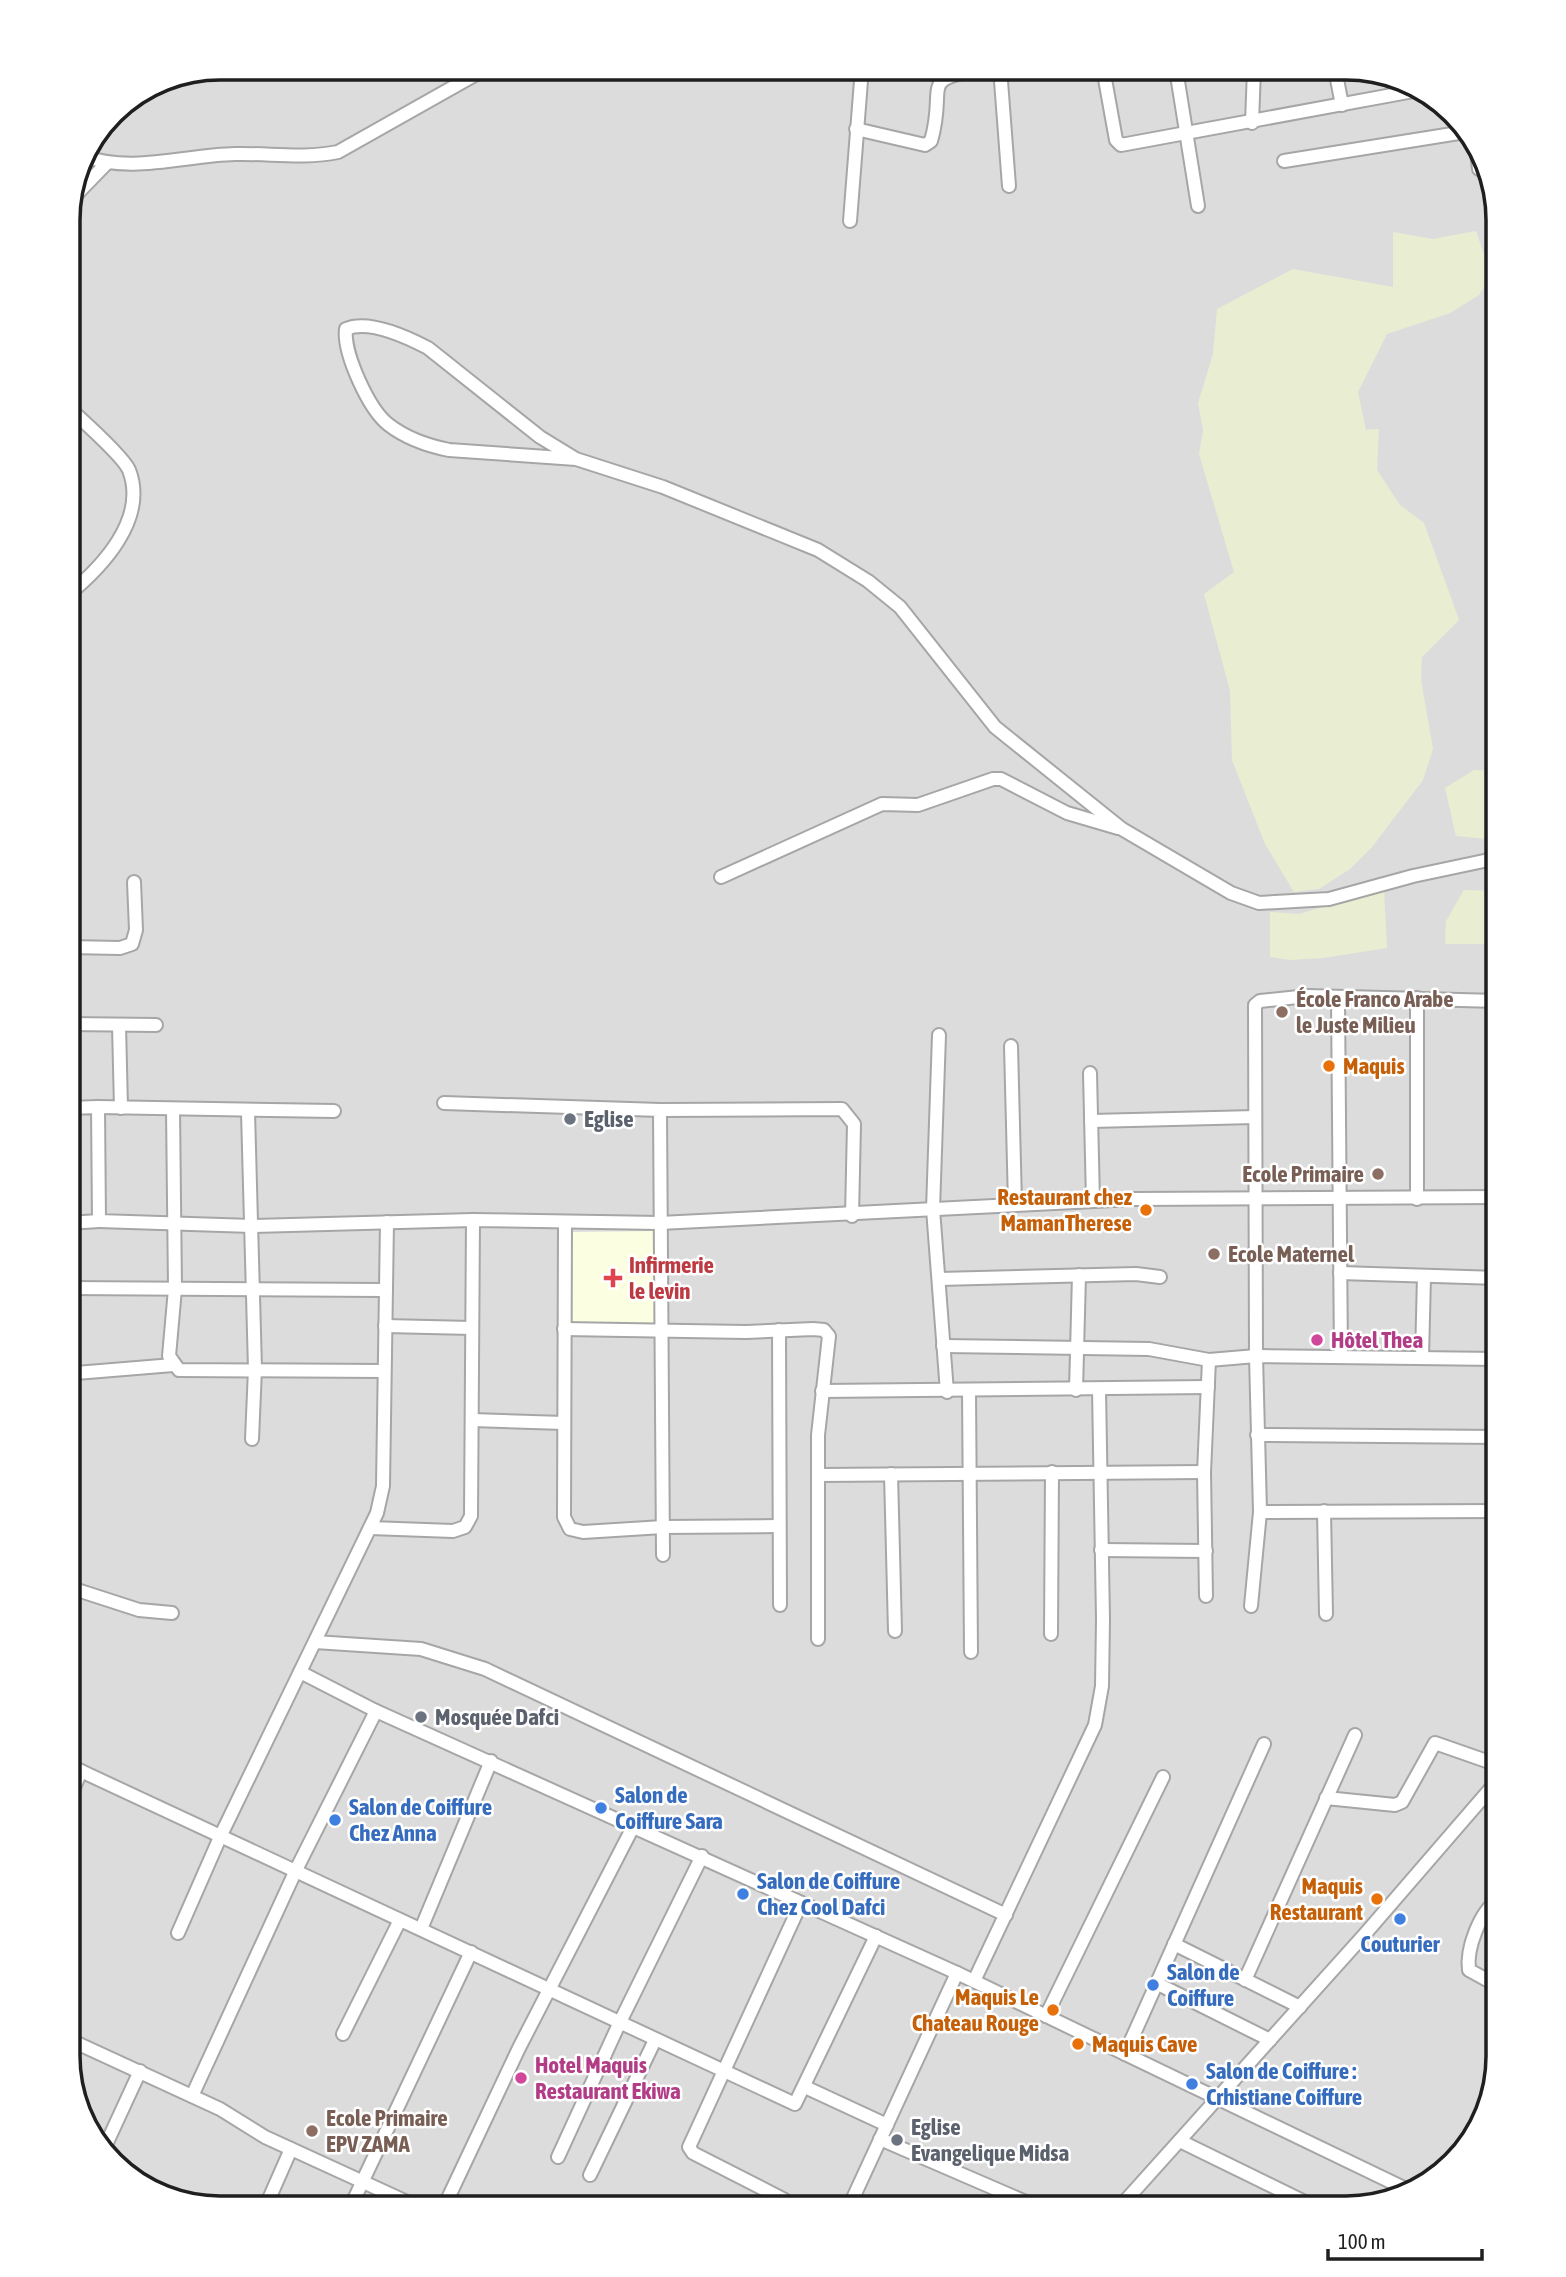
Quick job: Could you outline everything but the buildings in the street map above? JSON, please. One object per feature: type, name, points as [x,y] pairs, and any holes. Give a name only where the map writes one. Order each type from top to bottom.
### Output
[{"type":"street","points":[[95,160],[106,164],[234,154],[317,156],[338,152],[465,81]]},
{"type":"street","points":[[850,221],[861,81]]},
{"type":"street","points":[[856,129],[925,145],[931,141],[934,133],[936,96],[941,81]]},
{"type":"street","points":[[1001,81],[1009,186]]},
{"type":"street","points":[[1106,81],[1118,143],[1252,123],[1403,93]]},
{"type":"street","points":[[1178,81],[1199,206]]},
{"type":"street","points":[[1252,123],[1254,81]]},
{"type":"street","points":[[1337,81],[1342,105]]},
{"type":"street","points":[[1284,161],[1455,134]]},
{"type":"street","points":[[85,186],[106,164]]},
{"type":"street","points":[[576,459],[449,450],[430,446],[388,425],[367,397],[345,342],[346,329],[357,324],[410,339],[428,348],[540,437],[576,459],[663,487],[766,526],[818,550],[868,581],[900,607],[995,727],[1122,829],[1231,893],[1259,902],[1329,900],[1413,876],[1486,861]]},
{"type":"street","points":[[81,420],[128,468],[133,490],[125,529],[108,557],[81,582]]},
{"type":"street","points":[[722,877],[882,804],[918,805],[993,779],[1001,779],[1067,813],[1122,829]]},
{"type":"street","points":[[81,947],[120,948],[132,944],[136,930],[134,882]]},
{"type":"street","points":[[1251,1606],[1260,1512],[1256,1356],[1256,1003],[1308,996],[1486,1001]]},
{"type":"street","points":[[1338,998],[1341,1357]]},
{"type":"street","points":[[1417,998],[1417,1199]]},
{"type":"street","points":[[81,1024],[156,1025]]},
{"type":"street","points":[[119,1025],[121,1108]]},
{"type":"street","points":[[939,1035],[933,1209],[947,1392]]},
{"type":"street","points":[[1011,1046],[1015,1204]]},
{"type":"street","points":[[1090,1073],[1093,1201]]},
{"type":"street","points":[[444,1103],[660,1110],[842,1109],[854,1124],[852,1216]]},
{"type":"street","points":[[98,1107],[99,1221]]},
{"type":"street","points":[[81,1108],[248,1112],[334,1111]]},
{"type":"street","points":[[173,1109],[176,1289],[169,1356],[173,1365],[179,1370],[384,1371]]},
{"type":"street","points":[[660,1110],[663,1555]]},
{"type":"street","points":[[248,1112],[254,1369],[252,1439]]},
{"type":"street","points":[[1091,1121],[1255,1117]]},
{"type":"street","points":[[80,1222],[252,1226],[473,1220],[660,1223],[852,1216],[1093,1201],[1486,1197]]},
{"type":"street","points":[[370,1528],[453,1531],[465,1527],[471,1516],[473,1220]]},
{"type":"street","points":[[178,1933],[221,1835],[370,1528],[383,1486],[387,1222]]},
{"type":"street","points":[[565,1222],[564,1517],[570,1529],[583,1532],[663,1527],[779,1527]]},
{"type":"street","points":[[1340,1273],[1486,1278]]},
{"type":"street","points":[[939,1279],[1144,1274],[1160,1277]]},
{"type":"street","points":[[1076,1390],[1079,1275]]},
{"type":"street","points":[[1422,1358],[1424,1276]]},
{"type":"street","points":[[80,1289],[386,1290]]},
{"type":"street","points":[[385,1326],[472,1328]]},
{"type":"street","points":[[564,1329],[824,1330],[829,1336],[818,1435],[818,1639]]},
{"type":"street","points":[[779,1331],[780,1605]]},
{"type":"street","points":[[943,1346],[1149,1349],[1209,1360],[1256,1356],[1486,1359]]},
{"type":"street","points":[[1206,1596],[1204,1472],[1209,1360]]},
{"type":"street","points":[[80,1373],[173,1365]]},
{"type":"street","points":[[822,1391],[947,1392],[1208,1387]]},
{"type":"street","points":[[974,1981],[1095,1725],[1102,1686],[1102,1471],[1099,1389]]},
{"type":"street","points":[[970,1391],[971,1652]]},
{"type":"street","points":[[472,1420],[564,1423]]},
{"type":"street","points":[[1257,1435],[1486,1437]]},
{"type":"street","points":[[1051,1634],[1052,1472]]},
{"type":"street","points":[[819,1475],[1204,1472]]},
{"type":"street","points":[[891,1474],[895,1631]]},
{"type":"street","points":[[1324,1511],[1326,1614]]},
{"type":"street","points":[[1260,1512],[1486,1511]]},
{"type":"street","points":[[1101,1550],[1206,1551]]},
{"type":"street","points":[[80,1591],[139,1610],[172,1613]]},
{"type":"street","points":[[315,1643],[421,1649],[485,1669],[1006,1915]]},
{"type":"street","points":[[300,1672],[376,1711],[634,1825],[957,1973],[1399,2186]]},
{"type":"street","points":[[192,2096],[296,1870],[376,1711]]},
{"type":"street","points":[[1245,1979],[1355,1735]]},
{"type":"street","points":[[1326,1798],[1395,1805],[1402,1802],[1435,1743],[1486,1761]]},
{"type":"street","points":[[1125,2054],[1264,1744]]},
{"type":"street","points":[[421,1929],[491,1761]]},
{"type":"street","points":[[81,1771],[795,2104],[876,1937]]},
{"type":"street","points":[[1046,2016],[1163,1777]]},
{"type":"street","points":[[1130,2196],[1486,1796]]},
{"type":"street","points":[[449,2196],[634,1825]]},
{"type":"street","points":[[558,2157],[619,2024],[702,1856]]},
{"type":"street","points":[[777,2196],[693,2153],[689,2147],[691,2137],[724,2072],[801,1903]]},
{"type":"street","points":[[1486,1911],[1467,1956],[1469,1970],[1486,1979]]},
{"type":"street","points":[[344,2034],[400,1920]]},
{"type":"street","points":[[1174,1944],[1300,2007]]},
{"type":"street","points":[[356,2196],[471,1952]]},
{"type":"street","points":[[854,2196],[957,1973]]},
{"type":"street","points":[[1156,1983],[1270,2040]]},
{"type":"street","points":[[590,2175],[655,2040]]},
{"type":"street","points":[[80,2044],[192,2096],[291,2149],[392,2196]]},
{"type":"street","points":[[108,2140],[140,2071]]},
{"type":"street","points":[[805,2087],[887,2125]]},
{"type":"street","points":[[880,2139],[1012,2196]]},
{"type":"street","points":[[1180,2141],[1292,2196]]},
{"type":"street","points":[[270,2196],[291,2149]]},
{"type":"shaded area","points":[[212,81],[1354,81],[1390,88],[1423,104],[1451,128],[1467,151],[1481,185],[1486,221],[1486,2056],[1481,2092],[1467,2126],[1444,2155],[1415,2178],[1381,2192],[1345,2196],[212,2196],[176,2189],[143,2173],[122,2155],[99,2126],[85,2092],[80,2056],[81,212],[91,167],[104,143],[128,115],[151,99],[176,88]]},
{"type":"shaded area","points":[[1476,231],[1486,260],[1486,283],[1479,295],[1450,313],[1387,334],[1358,392],[1366,430],[1379,429],[1377,470],[1400,505],[1424,523],[1459,620],[1422,657],[1421,680],[1433,749],[1423,780],[1372,847],[1350,869],[1319,889],[1294,892],[1265,844],[1232,760],[1230,691],[1204,594],[1234,572],[1199,454],[1203,430],[1198,403],[1213,354],[1217,309],[1293,269],[1393,287],[1393,232],[1433,239]]},
{"type":"shaded area","points":[[1474,770],[1486,770],[1486,839],[1456,836],[1445,788]]},
{"type":"shaded area","points":[[1384,889],[1387,948],[1323,958],[1290,960],[1270,957],[1270,912],[1299,914]]},
{"type":"shaded area","points":[[1464,890],[1486,891],[1486,944],[1445,944],[1446,921]]},
{"type":"shaded area","name":"Infirmerie le levin","points":[[654,1231],[656,1326],[570,1324],[570,1232]]},
{"type":"place","name":"École Franco Arabe le Juste Milieu","points":[[1282,1012]]},
{"type":"place","name":"Maquis","points":[[1329,1066]]},
{"type":"place","name":"Eglise","points":[[570,1119]]},
{"type":"place","name":"Ecole Primaire","points":[[1378,1174]]},
{"type":"place","name":"Restaurant chez MamanTherese","points":[[1146,1210]]},
{"type":"place","name":"Ecole Maternel","points":[[1214,1254]]},
{"type":"place","name":"Infirmerie le levin","points":[[613,1278]]},
{"type":"place","name":"Hôtel Thea","points":[[1317,1340]]},
{"type":"place","name":"Mosquée Dafci","points":[[421,1717]]},
{"type":"place","name":"Salon de Coiffure Sara","points":[[601,1808]]},
{"type":"place","name":"Salon de Coiffure Chez Anna","points":[[335,1820]]},
{"type":"place","name":"Salon de Coiffure Chez Cool Dafci","points":[[743,1894]]},
{"type":"place","name":"Maquis Restaurant","points":[[1377,1899]]},
{"type":"place","name":"Couturier","points":[[1400,1919]]},
{"type":"place","name":"Salon de Coiffure","points":[[1153,1985]]},
{"type":"place","name":"Maquis Le Chateau Rouge","points":[[1053,2010]]},
{"type":"place","name":"Maquis Cave","points":[[1078,2044]]},
{"type":"place","name":"Hotel Maquis Restaurant Ekiwa","points":[[521,2078]]},
{"type":"place","name":"Salon de Coiffure : Crhistiane Coiffure","points":[[1192,2084]]},
{"type":"place","name":"Ecole Primaire EPV ZAMA","points":[[312,2131]]},
{"type":"place","name":"Eglise Evangelique Midsa","points":[[897,2140]]}]
